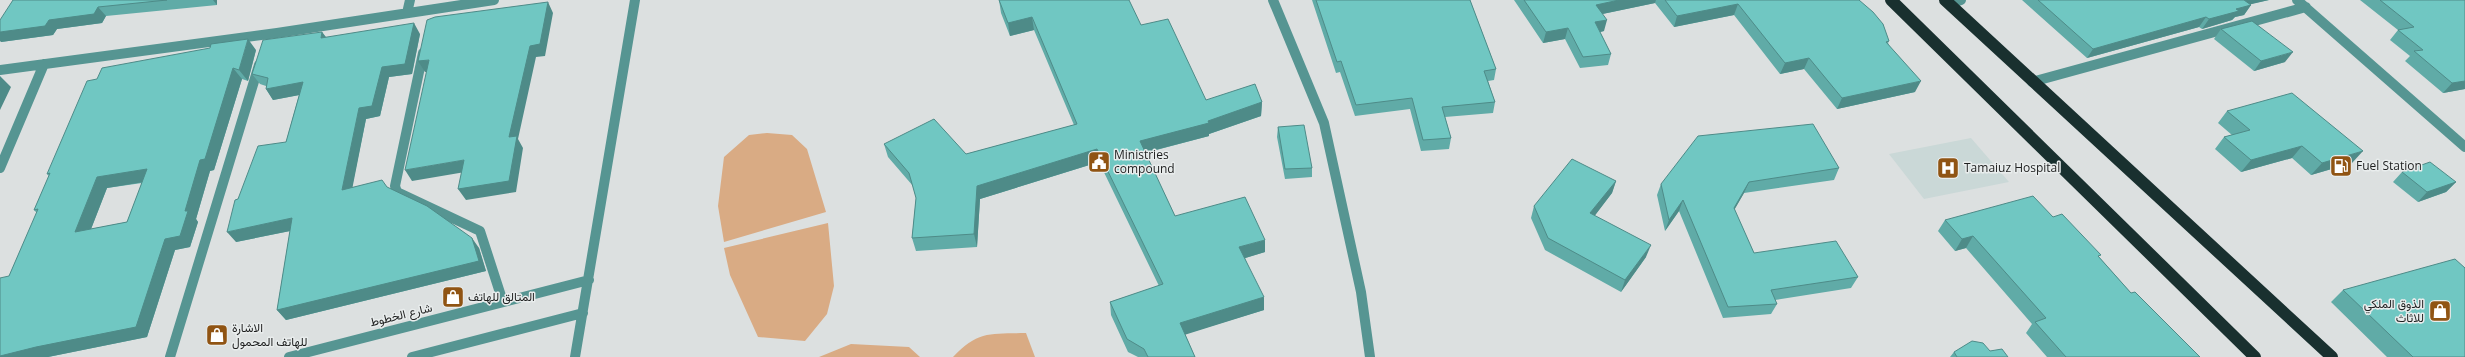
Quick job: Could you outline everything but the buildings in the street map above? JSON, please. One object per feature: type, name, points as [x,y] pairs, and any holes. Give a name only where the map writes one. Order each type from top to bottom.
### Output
[{"type":"highway","points":[[1891,0],[2255,357]]},
{"type":"highway","points":[[1947,2],[2332,357]]},
{"type":"street","points":[[407,13],[410,0]]},
{"type":"street","points":[[0,70],[268,38],[407,13],[431,13],[494,0]]},
{"type":"street","points":[[575,357],[635,0]]},
{"type":"street","points":[[1273,0],[1324,123],[1361,292],[1370,357]]},
{"type":"street","points":[[1947,2],[1961,0]]},
{"type":"street","points":[[2297,0],[2465,147]]},
{"type":"street","points":[[2032,82],[2306,7]]},
{"type":"street","points":[[426,40],[395,186],[397,192],[480,231],[503,302]]},
{"type":"street","points":[[170,357],[262,57]]},
{"type":"street","points":[[0,168],[44,64]]},
{"type":"street","name":"شارع الخطوط","points":[[289,357],[589,280]]},
{"type":"street","points":[[412,357],[583,313]]},
{"type":"shaded area","points":[[767,133],[792,135],[807,149],[826,212],[724,242],[718,206],[724,157],[749,135]]},
{"type":"shaded area","name":"Tamaiuz Hospital","points":[[1971,138],[2009,182],[1924,199],[1889,154]]},
{"type":"shaded area","points":[[828,223],[834,286],[827,314],[805,341],[758,337],[730,275],[724,248]]},
{"type":"shaded area","points":[[1026,333],[1035,357],[953,357],[970,342],[986,335]]},
{"type":"shaded area","points":[[851,344],[909,347],[920,357],[819,357]]},
{"type":"place","name":"Ministries compound","points":[[1099,162]]},
{"type":"place","name":"Fuel Station","points":[[2341,166]]},
{"type":"place","name":"Tamaiuz Hospital","points":[[1948,168]]},
{"type":"place","name":"المتالق للهاتف","points":[[453,297]]},
{"type":"place","name":"الذوق الملكي للاثاث","points":[[2440,311]]},
{"type":"place","name":"الاشارة للهاتف المحمول","points":[[217,335]]}]
